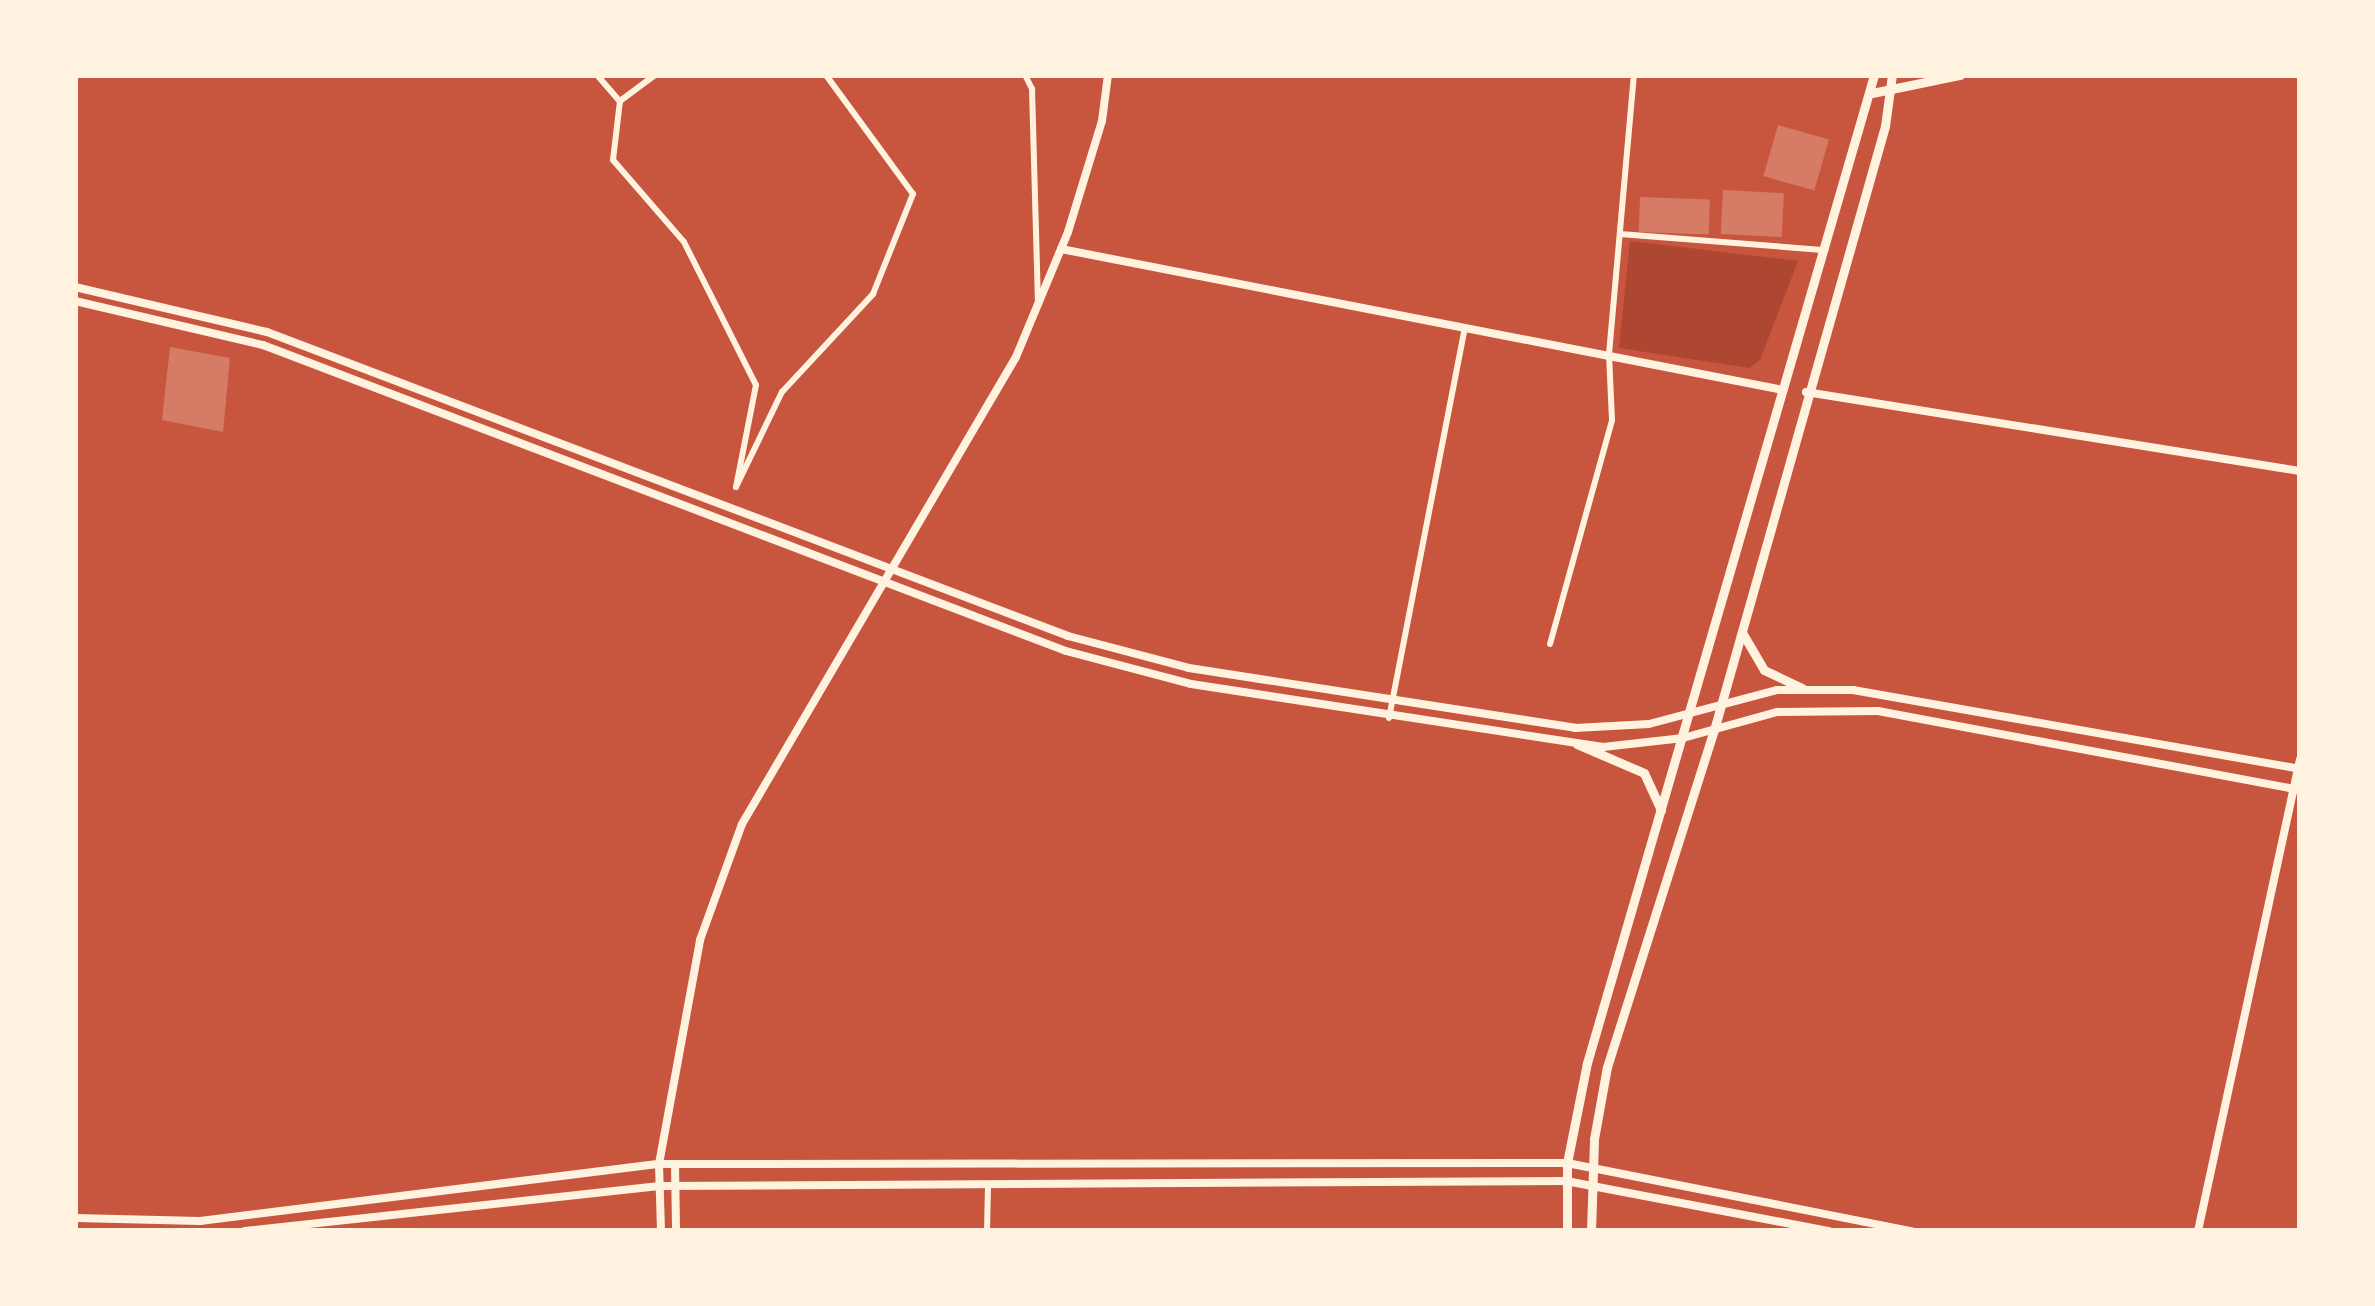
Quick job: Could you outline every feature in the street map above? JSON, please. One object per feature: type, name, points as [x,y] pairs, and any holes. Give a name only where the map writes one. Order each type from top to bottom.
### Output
[{"type":"main road","points":[[661,1231],[659,1164],[700,940],[742,824],[886,579],[889,566],[1016,357],[1061,249],[1102,121],[1108,75]]},
{"type":"main road","points":[[1567,1231],[1567,1163],[1587,1063],[1874,76],[1892,75],[1714,730],[1607,1066],[1592,1165],[1591,1231]]},
{"type":"main road","points":[[1872,93],[1960,75]]},
{"type":"main road","points":[[1061,249],[1783,390]]},
{"type":"main road","points":[[75,287],[267,332],[1125,653],[1575,728],[1610,729],[1802,688],[1902,697],[2299,766],[2198,1231]]},
{"type":"main road","points":[[75,301],[263,345],[1066,651],[1123,668],[1389,718],[1577,744],[1683,738],[1777,712],[1877,711],[2297,790]]},
{"type":"main road","points":[[1806,392],[2300,471]]},
{"type":"main road","points":[[1742,628],[1764,670],[1802,688]]},
{"type":"main road","points":[[1577,744],[1644,773],[1662,814]]},
{"type":"main road","points":[[75,1218],[201,1226],[659,1164],[1567,1163],[1912,1231]]},
{"type":"main road","points":[[675,1164],[676,1231]]},
{"type":"main road","points":[[245,1231],[660,1186],[1566,1181],[1829,1231]]},
{"type":"street","points":[[597,75],[620,101]]},
{"type":"street","points":[[655,75],[620,101],[613,160],[684,242],[756,385],[736,487],[782,392],[873,294],[913,194],[826,75]]},
{"type":"street","points":[[1024,75],[1032,89],[1038,304]]},
{"type":"street","points":[[1550,644],[1612,421],[1609,355],[1634,75]]},
{"type":"street","points":[[1620,234],[1825,250]]},
{"type":"street","points":[[1389,718],[1466,327]]},
{"type":"street","points":[[987,1231],[988,1187]]},
{"type":"shaded area","points":[[1630,241],[1798,261],[1760,360],[1749,368],[1619,348]]},
{"type":"building","points":[[1778,125],[1829,140],[1814,191],[1763,176]]},
{"type":"building","points":[[1723,190],[1784,193],[1782,237],[1721,234]]},
{"type":"building","points":[[1640,197],[1710,199],[1709,234],[1639,232]]},
{"type":"building","points":[[170,347],[230,358],[223,432],[162,420]]}]
